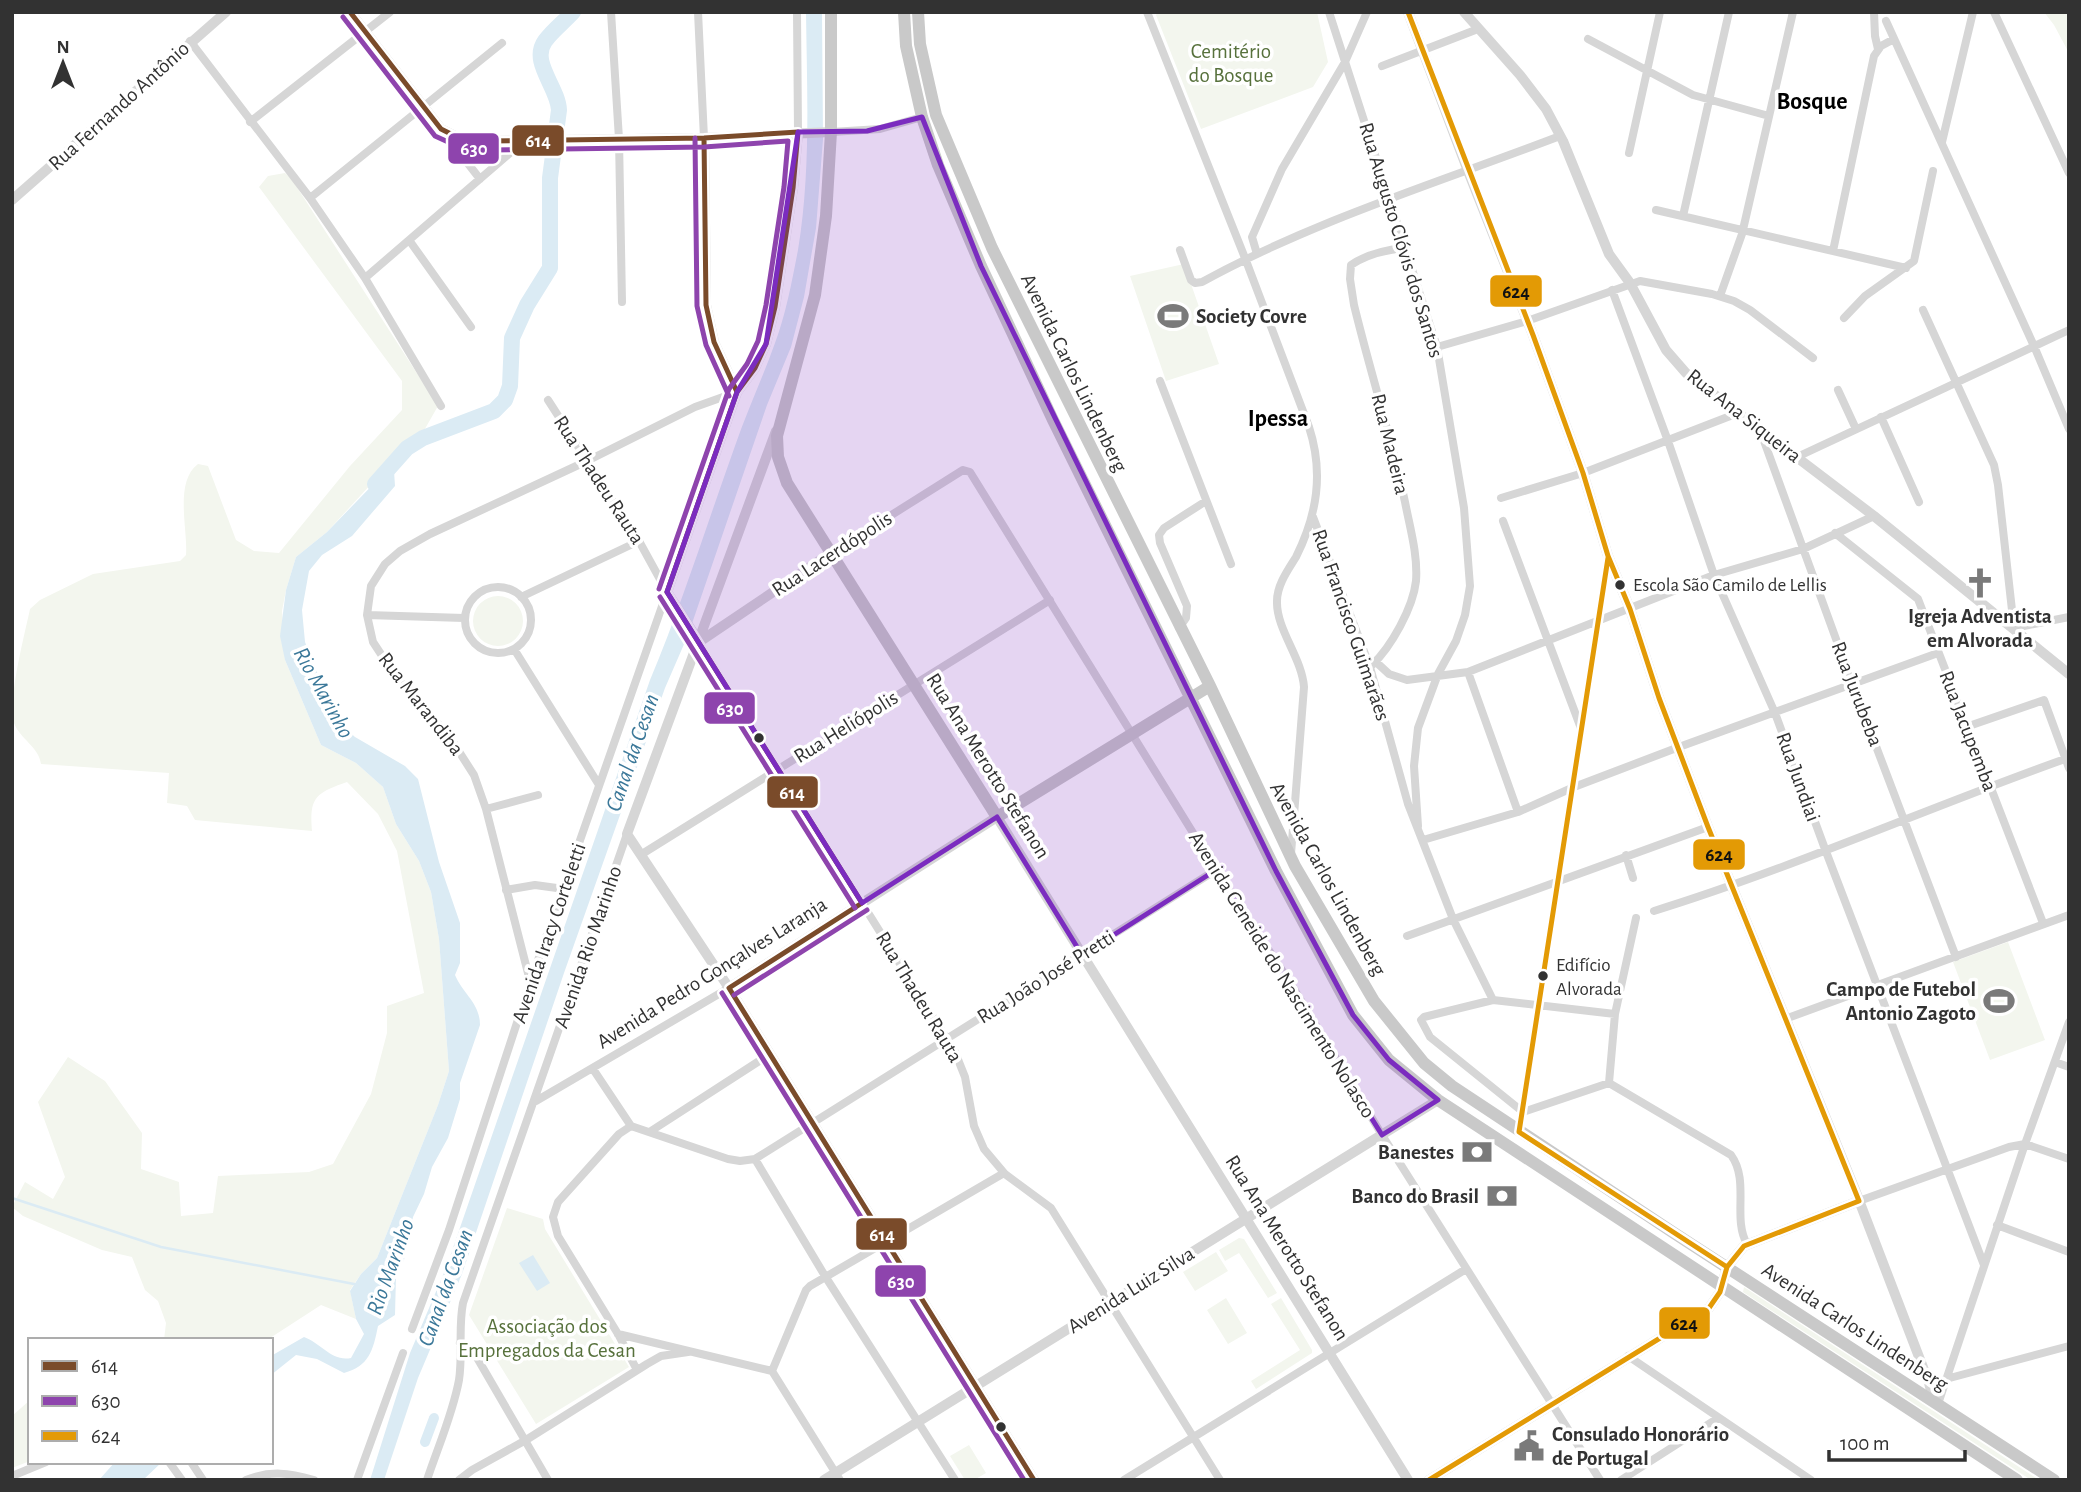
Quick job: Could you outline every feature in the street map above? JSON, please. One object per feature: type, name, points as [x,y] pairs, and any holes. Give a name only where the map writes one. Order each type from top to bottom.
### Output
[{"type":"main road","name":"Rua Ana Merotto Stefanon","points":[[831,12],[826,216],[815,295],[779,422],[777,450],[784,477],[997,817]]},
{"type":"main road","name":"Avenida Carlos Lindenberg","points":[[904,12],[906,46],[922,117],[981,267],[1053,420],[1276,871],[1353,1015],[1389,1060],[1438,1100],[2011,1478]]},
{"type":"main road","name":"Avenida Carlos Lindenberg","points":[[918,12],[920,44],[936,115],[1002,271],[1179,628],[1210,685],[1290,857],[1354,970],[1396,1031],[1424,1063],[1452,1086],[2054,1480]]},
{"type":"main road","name":"Avenida Pedro Gonçalves Laranja","points":[[997,817],[1210,685]]},
{"type":"street","name":"Rua Fernando Antônio","points":[[12,200],[226,12]]},
{"type":"street","points":[[350,12],[480,179]]},
{"type":"street","points":[[250,122],[390,12]]},
{"type":"street","points":[[611,12],[619,139],[622,302]]},
{"type":"street","points":[[698,12],[704,138],[706,305],[714,342],[737,392]]},
{"type":"street","name":"Avenida Iracy Corteletti","points":[[412,1329],[449,1230],[530,983],[737,392],[750,376],[766,344],[775,307],[803,132],[797,12]]},
{"type":"street","name":"Rua Francisco Guimarães","points":[[1147,12],[1245,258],[1312,438],[1318,478],[1312,517],[1373,664],[1408,804],[1418,826]]},
{"type":"street","name":"Rua Augusto Clóvis dos Santos","points":[[1329,12],[1437,347],[1464,508],[1470,586],[1465,615],[1456,641],[1438,674],[1414,746],[1418,826]]},
{"type":"street","points":[[1257,254],[1252,237],[1282,169],[1345,62],[1367,12]]},
{"type":"street","points":[[1408,12],[1583,473],[1608,556],[1630,609],[1654,686],[1707,827],[1859,1201],[1936,1403]]},
{"type":"street","name":"Rua Ana Siqueira","points":[[1464,12],[1535,93],[1560,136],[1600,237],[1613,262],[1630,283],[1666,350],[1686,373],[1874,516],[2069,674]]},
{"type":"street","points":[[1629,153],[1660,12]]},
{"type":"street","points":[[1683,216],[1729,12]]},
{"type":"street","points":[[1720,296],[1743,229],[1793,12]]},
{"type":"street","points":[[1874,12],[1878,49]]},
{"type":"street","points":[[1942,142],[1973,12]]},
{"type":"street","points":[[1994,12],[2069,173]]},
{"type":"street","points":[[1886,21],[2069,429]]},
{"type":"street","points":[[1382,66],[1478,29]]},
{"type":"street","points":[[1588,39],[1708,101],[1769,116]]},
{"type":"street","points":[[1833,251],[1874,56],[1878,49],[1894,39]]},
{"type":"street","points":[[190,41],[310,198],[365,278],[442,406]]},
{"type":"street","points":[[310,198],[502,43]]},
{"type":"street","points":[[441,129],[471,141],[704,138],[880,129],[922,117]]},
{"type":"street","points":[[1180,250],[1192,280],[1195,283],[1202,282],[1245,258],[1388,198],[1560,136]]},
{"type":"street","points":[[365,278],[524,141]]},
{"type":"street","points":[[1844,318],[1865,296],[1906,268],[1915,258],[1933,171]]},
{"type":"street","points":[[1656,210],[1906,268]]},
{"type":"street","points":[[408,240],[471,327]]},
{"type":"street","name":"Rua Madeira","points":[[1373,664],[1398,630],[1410,604],[1416,582],[1415,553],[1398,467],[1354,306],[1351,265],[1376,254],[1404,248]]},
{"type":"street","points":[[1437,347],[1527,321],[1630,283],[1645,281],[1720,296],[1750,310],[1813,358]]},
{"type":"street","name":"Rua Jundiai","points":[[1612,289],[1714,575],[1775,713],[1984,1265]]},
{"type":"street","points":[[1923,310],[1990,454],[1996,475],[2014,628],[2069,617]]},
{"type":"street","points":[[1797,457],[2069,330]]},
{"type":"street","points":[[730,375],[750,376]]},
{"type":"street","points":[[1160,381],[1231,564]]},
{"type":"street","points":[[1838,390],[1856,429]]},
{"type":"street","name":"Rua Marandiba","points":[[530,983],[474,775],[462,753],[383,660],[373,642],[367,615],[368,596],[376,574],[400,551],[430,534],[695,407],[737,392]]},
{"type":"street","name":"Rua Thadeu Rauta","points":[[548,400],[639,541],[667,592],[947,1038],[963,1072],[978,1138],[988,1155],[1004,1173],[1051,1208],[1220,1480]]},
{"type":"street","points":[[1501,498],[1583,473],[1738,413]]},
{"type":"street","points":[[1881,417],[1919,502]]},
{"type":"street","name":"Avenida Rio Marinho","points":[[427,1480],[458,1384],[460,1320],[464,1303],[627,834],[779,422]]},
{"type":"street","name":"Rua Jurubeba","points":[[1760,430],[1802,549],[1956,957]]},
{"type":"street","name":"Rua Lacerdópolis","points":[[699,642],[831,553],[967,470]]},
{"type":"street","name":"Avenida Geneide do Nascimento Nolasco","points":[[967,470],[1600,1480]]},
{"type":"street","points":[[1179,628],[1186,618],[1187,606],[1159,535],[1164,528],[1206,501]]},
{"type":"street","points":[[1373,664],[1389,674],[1407,680],[1468,672],[1714,575],[1802,549],[1874,516]]},
{"type":"street","points":[[1290,857],[1304,687],[1302,673],[1279,615],[1277,597],[1312,517]]},
{"type":"street","points":[[1503,521],[1582,733]]},
{"type":"street","name":"Rua Jacupemba","points":[[1835,533],[1919,599],[2043,923]]},
{"type":"street","points":[[522,597],[639,541]]},
{"type":"street","points":[[1520,1132],[1608,556]]},
{"type":"street","points":[[505,588],[522,597],[530,612],[531,621],[526,638],[514,649],[494,653],[476,645],[465,628],[464,618],[471,601],[486,589],[505,588]]},
{"type":"street","name":"Rua Heliópolis","points":[[642,854],[1050,600]]},
{"type":"street","points":[[367,615],[464,618]]},
{"type":"street","points":[[514,649],[599,785]]},
{"type":"street","points":[[1423,840],[1518,812],[1574,787],[1679,747],[1938,653]]},
{"type":"street","points":[[1468,672],[1518,812]]},
{"type":"street","points":[[1966,727],[2044,699],[2069,768]]},
{"type":"street","points":[[1654,911],[1731,887],[1989,785],[2065,759]]},
{"type":"street","points":[[485,809],[538,795]]},
{"type":"street","name":"Avenida Pedro Gonçalves Laranja","points":[[536,1101],[729,988],[997,817]]},
{"type":"street","name":"Rua Ana Merotto Stefanon","points":[[997,817],[1410,1479]]},
{"type":"street","points":[[1418,826],[1453,919],[1493,1000]]},
{"type":"street","points":[[1407,936],[1707,827]]},
{"type":"street","points":[[627,834],[729,988],[1034,1480]]},
{"type":"street","points":[[1626,855],[1633,878]]},
{"type":"street","name":"Rua João José Pretti","points":[[755,1159],[1216,870]]},
{"type":"street","points":[[506,890],[535,885],[564,889]]},
{"type":"street","points":[[1785,1019],[2069,915]]},
{"type":"street","points":[[1609,1083],[1615,1014],[1636,918]]},
{"type":"street","points":[[1523,1112],[1430,1037],[1421,1020],[1493,1000],[1615,1014]]},
{"type":"street","points":[[1936,1403],[2069,1022]]},
{"type":"street","points":[[651,1131],[770,1054]]},
{"type":"street","points":[[2055,1062],[2069,1067]]},
{"type":"street","points":[[593,1069],[631,1126],[728,1159],[755,1159],[825,1276],[955,1480]]},
{"type":"street","points":[[1523,1112],[1609,1083],[1731,1155],[1738,1168],[1742,1229],[1747,1244]]},
{"type":"street","name":"Avenida Luiz Silva","points":[[824,1480],[838,1476],[919,1420],[1438,1100]]},
{"type":"street","points":[[631,1126],[607,1145],[566,1192],[554,1209],[553,1217],[558,1236],[637,1370]]},
{"type":"street","points":[[1429,1480],[1709,1308],[1717,1298],[1727,1267],[1747,1244],[2009,1147],[2025,1144],[2069,1159]]},
{"type":"street","points":[[772,1371],[806,1290],[825,1276],[1004,1173]]},
{"type":"street","points":[[1997,1225],[2069,1252]]},
{"type":"street","points":[[1124,1480],[1466,1269]]},
{"type":"street","points":[[618,1334],[772,1371],[838,1476]]},
{"type":"street","points":[[460,1343],[476,1356],[548,1480]]},
{"type":"street","points":[[1946,1379],[2069,1346]]},
{"type":"street","points":[[459,1480],[661,1356],[688,1352]]},
{"type":"street","points":[[357,1480],[402,1353]]},
{"type":"street","points":[[1628,1356],[1808,1479]]},
{"type":"street","points":[[1621,1480],[1718,1418]]},
{"type":"street","points":[[12,1476],[41,1464]]},
{"type":"street","points":[[171,1464],[182,1480]]},
{"type":"street","points":[[192,1464],[203,1480]]},
{"type":"street","points":[[246,1480],[275,1472],[314,1480]]},
{"type":"highlighted area","points":[[922,117],[981,266],[1276,871],[1353,1015],[1389,1060],[1438,1100],[1382,1135],[1216,870],[1082,955],[997,817],[862,903],[667,592],[737,392],[766,344],[798,132],[867,131]]},
{"type":"green space","name":"Cemitério do Bosque","points":[[1158,12],[1317,12],[1328,62],[1313,87],[1201,129],[1156,15]]},
{"type":"green space","points":[[2044,12],[2069,12],[2069,53],[2054,25]]},
{"type":"green space","points":[[285,173],[291,178],[438,406],[418,441],[372,483],[327,532],[296,557],[282,611],[285,660],[321,745],[356,763],[383,787],[396,824],[419,861],[431,892],[439,939],[449,1071],[377,1258],[350,1290],[356,1319],[321,1305],[270,1338],[164,1338],[166,1323],[158,1301],[145,1290],[132,1257],[102,1250],[23,1216],[12,1207],[25,1182],[53,1199],[65,1177],[38,1102],[68,1057],[105,1081],[142,1133],[141,1169],[179,1182],[181,1216],[213,1213],[218,1176],[309,1172],[333,1164],[371,1094],[387,1033],[387,1006],[424,993],[397,851],[378,814],[347,782],[317,798],[312,811],[312,831],[195,820],[187,806],[167,803],[169,773],[41,764],[37,753],[20,734],[12,713],[30,609],[40,600],[93,574],[180,561],[186,555],[186,482],[198,464],[208,466],[236,540],[254,551],[279,553],[350,466],[402,410],[402,381],[259,187],[268,176]]},
{"type":"green space","name":"Society Covre","points":[[1184,264],[1219,364],[1166,381],[1130,276]]},
{"type":"green space","points":[[498,596],[516,603],[523,621],[516,639],[498,646],[480,639],[473,621],[480,603]]},
{"type":"green space","name":"Campo de Futebol Antonio Zagoto","points":[[2008,942],[2045,1040],[1990,1060],[1953,962]]},
{"type":"green space","name":"Associação dos Empregados da Cesan","points":[[507,1208],[543,1219],[545,1229],[629,1367],[536,1424],[469,1315]]},
{"type":"green space","points":[[1239,1238],[1244,1239],[1277,1293],[1268,1298],[1239,1253],[1225,1261],[1219,1250]]},
{"type":"green space","points":[[1216,1252],[1228,1271],[1195,1291],[1183,1272]]},
{"type":"green space","points":[[1744,1287],[2039,1480],[2031,1480],[1743,1292]]},
{"type":"green space","points":[[1226,1298],[1247,1333],[1228,1344],[1207,1310]]},
{"type":"green space","points":[[1281,1298],[1312,1353],[1256,1389],[1251,1381],[1300,1350],[1271,1304]]},
{"type":"green space","points":[[28,1402],[28,1462],[12,1468],[12,1416]]},
{"type":"green space","points":[[969,1445],[986,1473],[974,1480],[965,1480],[950,1456]]},
{"type":"water","name":"Rio Marinho","points":[[806,12],[822,12],[823,139],[816,228],[804,297],[791,347],[767,405],[688,635],[665,688],[564,973],[462,1274],[418,1378],[384,1480],[370,1480],[410,1353],[446,1268],[650,680],[782,321],[798,250],[805,191]]},
{"type":"water","points":[[387,470],[394,471],[395,486],[352,536],[322,555],[309,571],[302,610],[305,642],[327,697],[344,727],[355,737],[405,766],[418,779],[439,862],[460,923],[460,963],[455,975],[477,1011],[480,1025],[460,1083],[460,1099],[448,1138],[432,1167],[424,1194],[413,1217],[404,1260],[396,1276],[395,1315],[378,1326],[368,1356],[352,1370],[344,1373],[317,1359],[296,1355],[273,1373],[273,1355],[304,1337],[332,1355],[351,1358],[364,1334],[356,1319],[350,1291],[361,1274],[377,1258],[449,1071],[439,939],[431,892],[419,861],[396,824],[383,787],[356,763],[321,745],[285,660],[280,636],[286,590],[296,557],[327,532]]},
{"type":"water","points":[[533,1255],[550,1283],[537,1291],[519,1263]]},
{"type":"water","points":[[113,1464],[160,1464],[143,1480],[99,1480]]},
{"type":"waterway","name":"Rio Marinho","points":[[375,484],[407,448],[423,438],[494,411],[505,400],[510,386],[512,338],[527,305],[550,268],[550,178],[559,110],[543,66],[541,49],[548,37],[573,12]]},
{"type":"waterway","points":[[12,1198],[161,1247],[354,1284]]},
{"type":"waterway","points":[[425,1442],[434,1418]]},
{"type":"transit line","name":"614","points":[[350,12],[441,129],[461,139],[490,141],[704,138],[798,132],[793,188],[775,307],[766,344],[755,368],[737,392],[667,592]]},
{"type":"transit line","name":"624","points":[[1408,12],[1533,335],[1659,698],[1708,827],[1859,1201],[1744,1246],[1727,1267],[1720,1292],[1709,1308],[1429,1480]]},
{"type":"transit line","name":"630","points":[[343,17],[435,136],[459,147],[490,150],[704,147],[788,141],[784,187],[758,341],[747,364],[729,389],[659,589]]},
{"type":"transit line","name":"630","points":[[695,138],[697,306],[706,345],[729,396]]},
{"type":"transit line","name":"614","points":[[704,138],[706,305],[714,342],[737,392]]},
{"type":"transit line","name":"624","points":[[1608,558],[1519,1132],[1727,1267]]},
{"type":"transit line","name":"614","points":[[667,592],[862,903]]},
{"type":"transit line","name":"630","points":[[660,597],[855,908]]},
{"type":"transit line","name":"614","points":[[729,988],[862,903]]},
{"type":"transit line","name":"630","points":[[734,995],[867,910]]},
{"type":"transit line","name":"614","points":[[729,988],[1034,1480]]},
{"type":"transit line","name":"630","points":[[722,993],[1024,1480]]},
{"type":"place","name":"Society Covre","points":[[1173,316]]},
{"type":"place","name":"Igreja Adventista em Alvorada","points":[[1980,583]]},
{"type":"place","name":"Escola São Camilo de Lellis","points":[[1620,585]]},
{"type":"place","name":"Edifício Alvorada","points":[[1543,976]]},
{"type":"place","name":"Campo de Futebol Antonio Zagoto","points":[[1999,1001]]},
{"type":"place","name":"Banestes","points":[[1477,1152]]},
{"type":"place","name":"Banco do Brasil","points":[[1502,1196]]},
{"type":"place","name":"Consulado Honorário de Portugal","points":[[1529,1446]]},
{"type":"district","name":"Bosque","points":[[1812,102]]},
{"type":"district","name":"Ipessa","points":[[1278,419]]},
{"type":"water label","name":"Canal da Cesan","points":[[633,753]]},
{"type":"water label","name":"Canal da Cesan","points":[[446,1288]]}]
